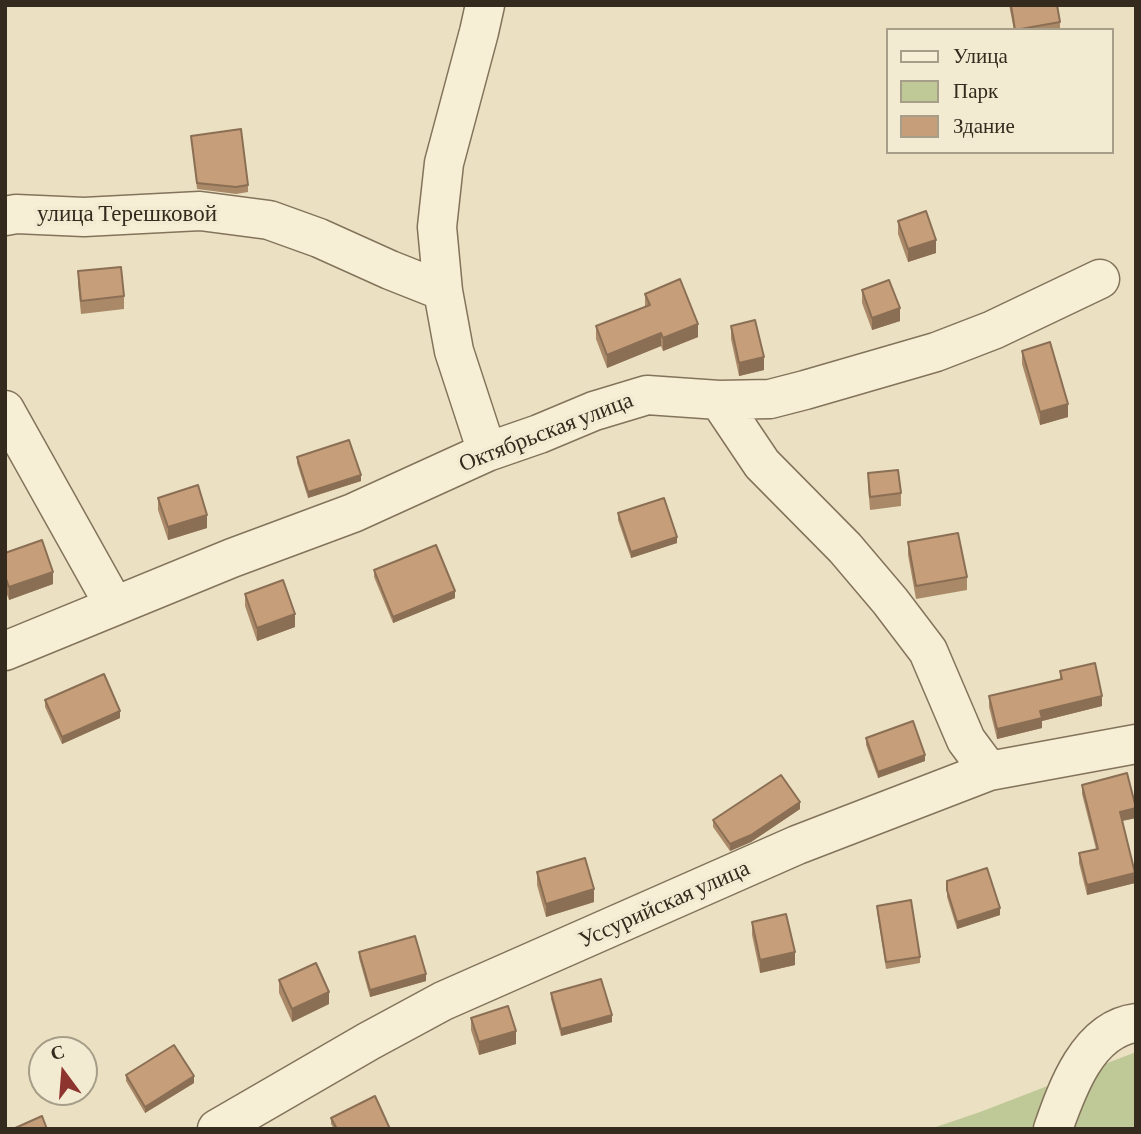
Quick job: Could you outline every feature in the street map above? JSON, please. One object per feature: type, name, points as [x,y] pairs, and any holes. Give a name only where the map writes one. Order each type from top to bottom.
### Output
[{"type":"street","points":[[485,5],[444,163],[437,227],[443,291],[454,351],[487,452]]},
{"type":"street","name":"улица Терешковой","points":[[5,216],[16,214],[84,217],[200,211],[269,220],[319,238],[443,291]]},
{"type":"street","name":"Октябрьская улица","points":[[5,650],[232,558],[353,513],[487,452],[539,435],[594,411],[647,394],[719,400],[770,399],[936,352],[993,330],[1100,279]]},
{"type":"street","points":[[719,400],[762,464],[845,548],[928,651],[967,740],[989,771]]},
{"type":"street","points":[[5,410],[114,605]]},
{"type":"street","name":"Уссурийская улица","points":[[217,1129],[443,1001],[797,845],[989,771],[1136,744]]},
{"type":"street","points":[[1053,1129],[1066,1090],[1089,1053],[1103,1036],[1136,1023]]},
{"type":"green space","points":[[1136,1052],[1136,1129],[930,1129],[980,1112]]},
{"type":"building","points":[[1011,5],[1057,5],[1060,22],[1015,28]]},
{"type":"building","points":[[241,129],[248,185],[236,187],[197,183],[191,136]]},
{"type":"building","points":[[926,211],[936,240],[908,249],[898,221]]},
{"type":"building","points":[[121,267],[124,296],[81,301],[78,271]]},
{"type":"building","points":[[680,279],[698,324],[663,338],[661,333],[607,355],[596,326],[650,305],[645,294]]},
{"type":"building","points":[[889,280],[900,308],[872,318],[862,290]]},
{"type":"building","points":[[755,320],[764,357],[739,363],[731,326]]},
{"type":"building","points":[[1050,342],[1068,404],[1040,412],[1022,351]]},
{"type":"building","points":[[349,440],[361,475],[308,492],[297,457]]},
{"type":"building","points":[[898,470],[901,493],[870,497],[868,473]]},
{"type":"building","points":[[198,485],[207,515],[168,527],[158,498]]},
{"type":"building","points":[[664,498],[677,537],[631,552],[618,513]]},
{"type":"building","points":[[958,533],[967,577],[916,586],[908,542]]},
{"type":"building","points":[[42,540],[53,572],[9,587],[5,576],[5,553]]},
{"type":"building","points":[[436,545],[455,591],[393,617],[374,570]]},
{"type":"building","points":[[283,580],[295,614],[257,628],[245,594]]},
{"type":"building","points":[[1095,663],[1102,696],[1040,711],[1042,718],[997,729],[989,696],[1062,679],[1060,671]]},
{"type":"building","points":[[104,674],[120,711],[62,737],[45,700]]},
{"type":"building","points":[[913,721],[925,755],[878,772],[866,738]]},
{"type":"building","points":[[1127,773],[1136,808],[1120,812],[1135,873],[1087,885],[1079,853],[1098,849],[1082,785]]},
{"type":"building","points":[[781,775],[800,802],[751,835],[730,844],[713,820]]},
{"type":"building","points":[[585,858],[594,889],[546,904],[537,872]]},
{"type":"building","points":[[987,868],[1000,908],[957,922],[947,890],[947,881]]},
{"type":"building","points":[[911,900],[920,957],[886,962],[877,906]]},
{"type":"building","points":[[786,914],[795,952],[760,960],[752,922]]},
{"type":"building","points":[[415,936],[426,974],[370,990],[359,952]]},
{"type":"building","points":[[316,963],[329,992],[292,1009],[279,980]]},
{"type":"building","points":[[601,979],[612,1015],[561,1029],[551,993]]},
{"type":"building","points":[[508,1006],[516,1031],[479,1042],[471,1018]]},
{"type":"building","points":[[174,1045],[194,1076],[145,1107],[126,1075]]},
{"type":"building","points":[[375,1096],[390,1129],[337,1129],[331,1118]]},
{"type":"building","points":[[42,1116],[47,1129],[13,1129]]}]
